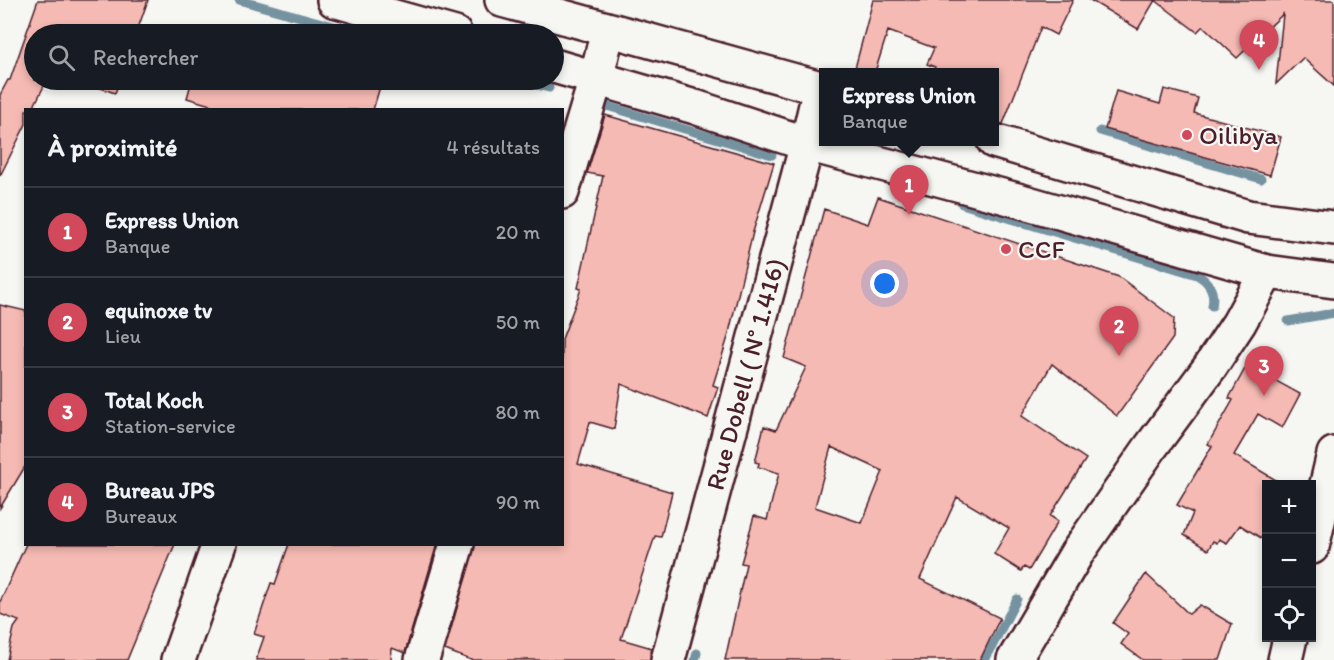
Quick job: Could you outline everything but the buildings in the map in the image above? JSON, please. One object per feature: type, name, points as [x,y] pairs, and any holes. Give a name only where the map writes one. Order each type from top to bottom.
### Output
[{"type":"main road","points":[[334,0],[419,24]]},
{"type":"main road","points":[[502,0],[819,88]]},
{"type":"main road","points":[[564,185],[596,79],[608,30]]},
{"type":"main road","points":[[564,69],[694,107],[807,144],[1021,201],[1267,272],[1328,280],[1334,228],[1248,217],[999,142]]},
{"type":"main road","name":"Rue Dobell ( N° 1.416)","points":[[668,660],[819,100]]},
{"type":"main road","points":[[1014,660],[1077,553],[1210,367],[1239,323],[1267,272]]},
{"type":"main road","points":[[1314,534],[1334,454]]},
{"type":"main road","points":[[178,660],[218,546]]},
{"type":"main road","points":[[422,660],[456,546]]},
{"type":"main road","points":[[1285,660],[1289,642]]},
{"type":"waterway","points":[[239,0],[326,24]]},
{"type":"waterway","points":[[600,104],[772,155]]},
{"type":"waterway","points":[[1100,131],[1261,179]]},
{"type":"waterway","points":[[962,204],[1197,275],[1210,288],[1213,296],[1212,306]]},
{"type":"waterway","points":[[1288,321],[1334,313]]},
{"type":"waterway","points":[[985,660],[1017,599]]},
{"type":"waterway","points":[[695,660],[697,653]]},
{"type":"place","name":"Bureau JPS","points":[[1259,70]]},
{"type":"place","name":"Oilibya","points":[[1187,135]]},
{"type":"place","name":"Express Union","points":[[909,215]]},
{"type":"place","name":"CCF","points":[[1006,249]]},
{"type":"place","name":"equinoxe tv","points":[[1119,356]]},
{"type":"place","name":"Total Koch","points":[[1264,396]]}]
